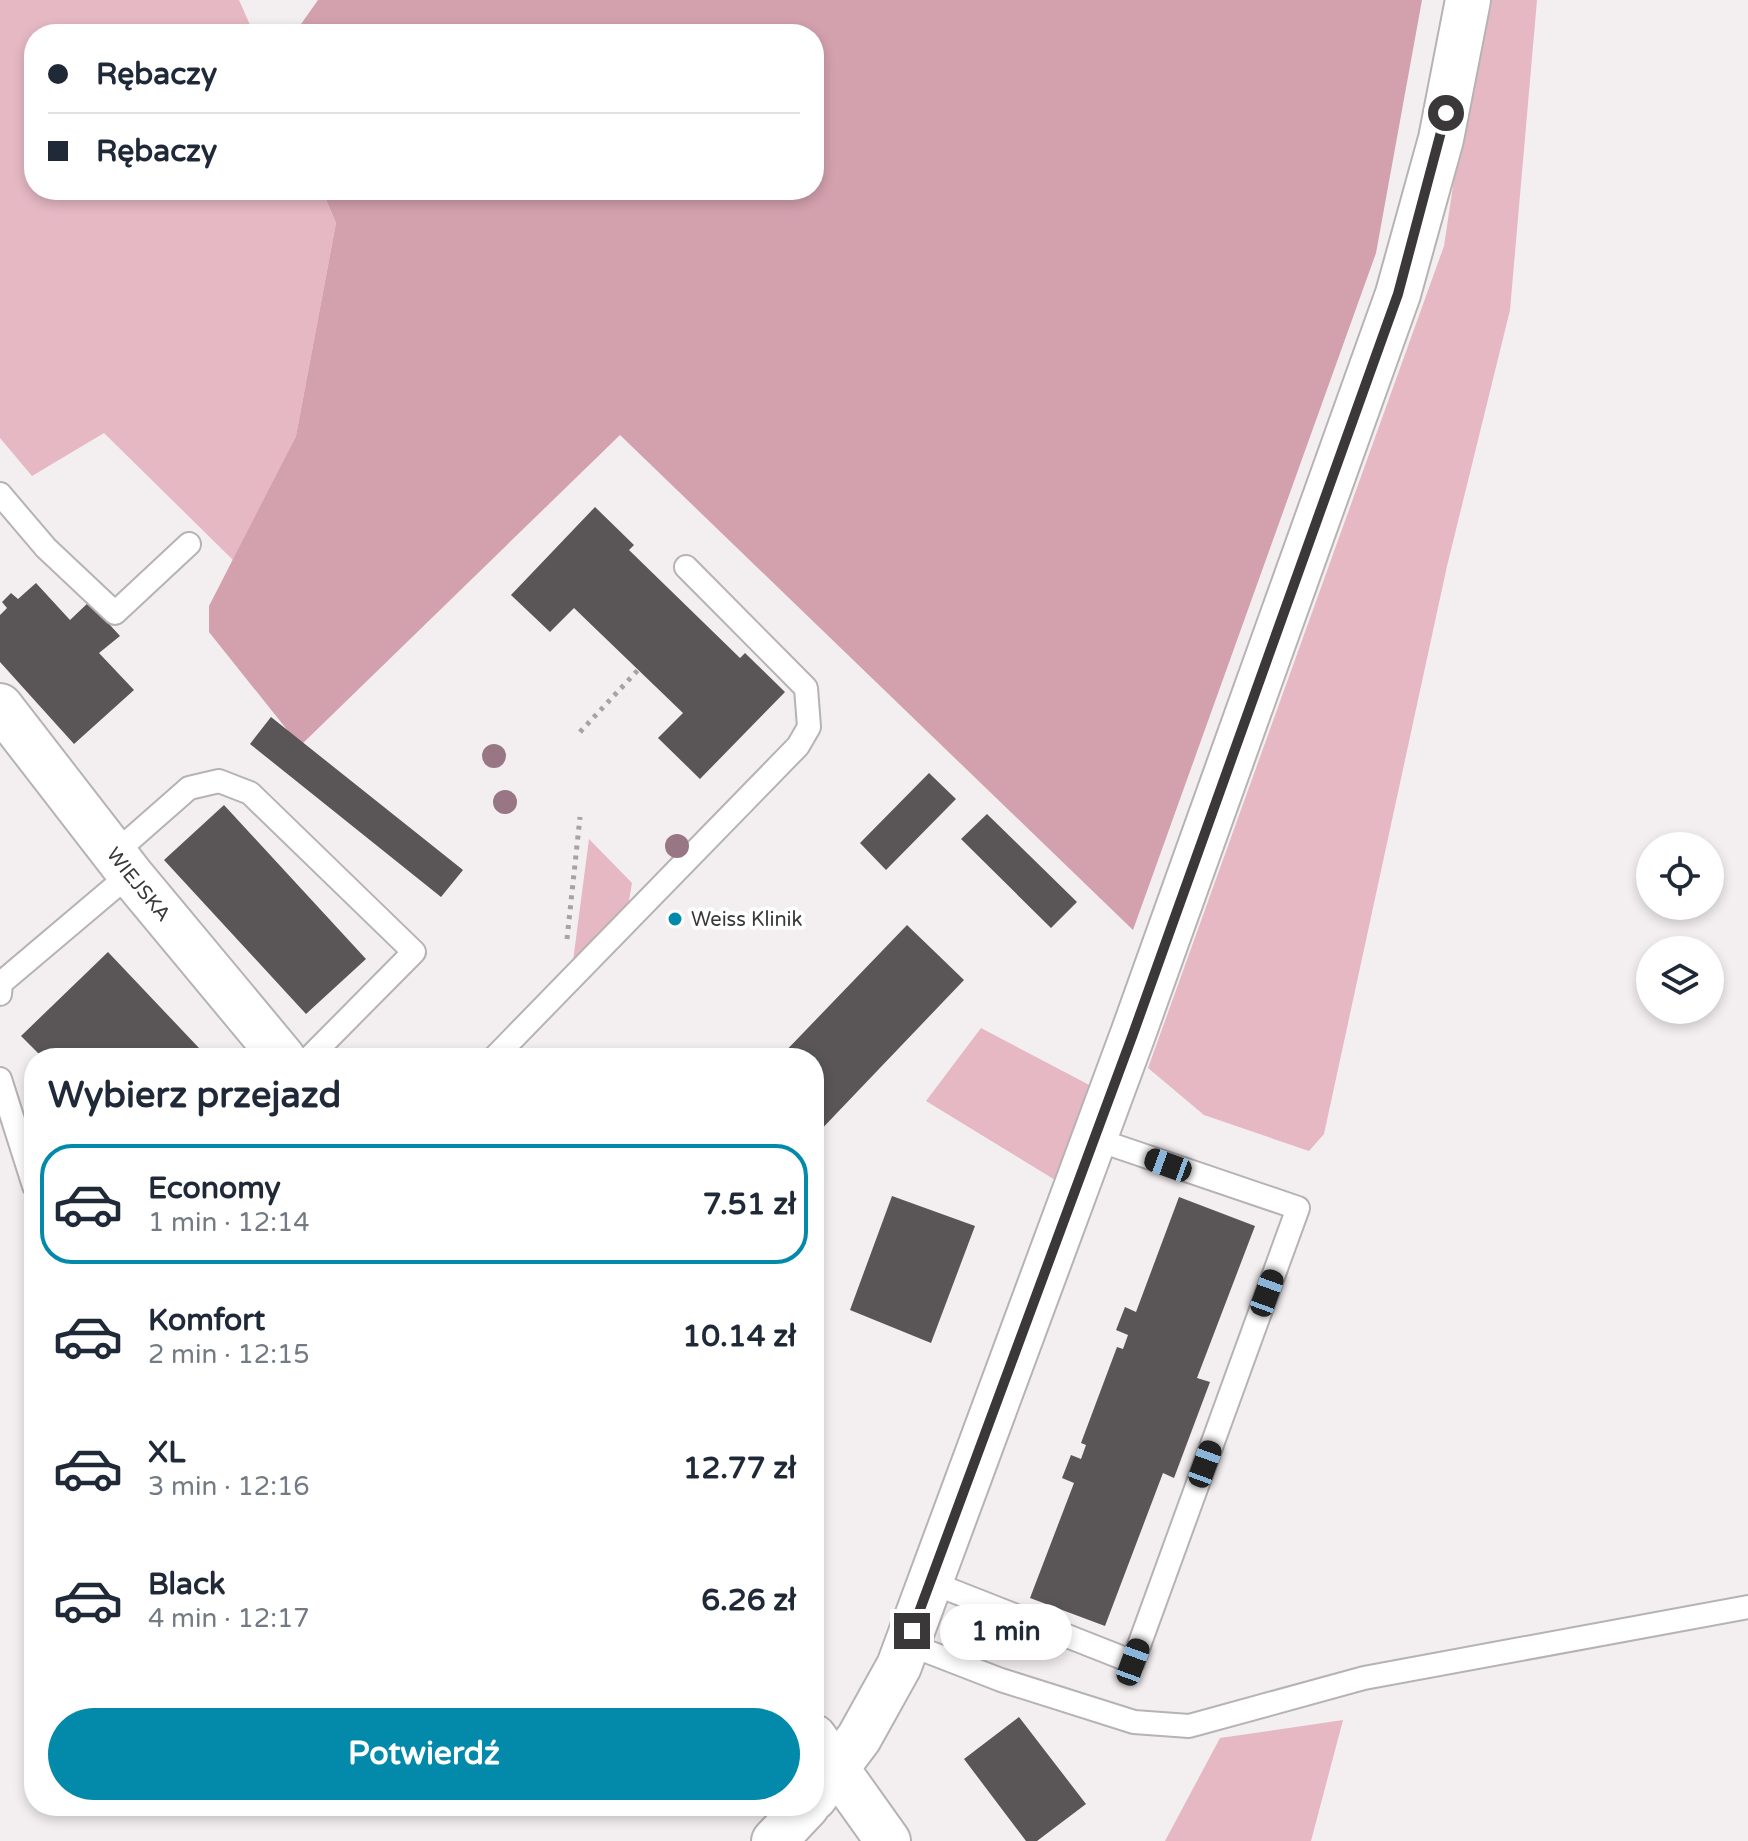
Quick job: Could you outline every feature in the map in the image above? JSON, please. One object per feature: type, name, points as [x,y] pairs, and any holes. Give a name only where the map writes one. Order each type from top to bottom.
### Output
[{"type":"street","points":[[824,1767],[878,1708],[908,1644],[1095,1139],[1398,294],[1441,139],[1468,0]]},
{"type":"street","name":"WIEJSKA","points":[[0,706],[122,864],[275,1048]]},
{"type":"street","points":[[824,1771],[888,1841]]},
{"type":"street","points":[[774,1841],[798,1816]]},
{"type":"lane","points":[[0,494],[46,548],[115,613],[189,544]]},
{"type":"lane","points":[[503,1048],[798,746],[809,727],[806,688],[686,567]]},
{"type":"lane","points":[[0,987],[122,864],[189,788],[219,781],[250,793],[414,952],[319,1048]]},
{"type":"lane","points":[[0,1079],[24,1155]]},
{"type":"lane","points":[[930,1582],[1133,1662],[1298,1208],[1095,1139]]},
{"type":"lane","points":[[908,1644],[1001,1680],[1134,1722],[1189,1726],[1364,1678],[1748,1607]]},
{"type":"path","points":[[580,732],[638,670]]},
{"type":"path","points":[[571,976],[563,971],[580,817]]},
{"type":"shaded area","points":[[0,0],[239,0],[250,24],[24,24],[24,200],[326,200],[336,223],[296,436],[233,560],[104,433],[32,476],[0,438]]},
{"type":"shaded area","points":[[318,0],[1422,0],[1376,253],[1133,930],[620,435],[300,746],[209,632],[209,606],[296,436],[336,223],[326,200],[824,200],[824,24],[301,24]]},
{"type":"shaded area","points":[[1481,0],[1537,0],[1510,310],[1447,566],[1324,1134],[1309,1151],[1204,1115],[1148,1068],[1444,246]]},
{"type":"shaded area","points":[[589,839],[632,883],[628,906],[573,961]]},
{"type":"shaded area","points":[[981,1028],[1095,1088],[1060,1183],[926,1101]]},
{"type":"shaded area","points":[[1343,1720],[1311,1841],[1165,1841],[1220,1738]]},
{"type":"building","points":[[595,507],[634,545],[629,550],[740,658],[745,653],[785,692],[700,779],[658,738],[683,713],[574,608],[550,632],[511,595]]},
{"type":"building","points":[[36,583],[70,620],[89,602],[120,636],[99,653],[134,690],[74,744],[0,662],[0,615],[7,608],[2,602],[11,593],[18,599]]},
{"type":"building","points":[[271,717],[463,870],[441,897],[250,744]]},
{"type":"building","points":[[929,773],[956,799],[886,870],[860,843]]},
{"type":"building","points":[[224,805],[366,959],[306,1014],[164,860]]},
{"type":"building","points":[[987,814],[1077,902],[1051,928],[961,839]]},
{"type":"building","points":[[907,925],[964,980],[824,1127],[824,1048],[789,1048]]},
{"type":"building","points":[[108,952],[199,1048],[33,1048],[21,1036]]},
{"type":"building","points":[[892,1196],[975,1226],[931,1343],[850,1310]]},
{"type":"building","points":[[1179,1197],[1255,1226],[1197,1378],[1210,1382],[1174,1478],[1163,1473],[1105,1626],[1030,1598],[1074,1483],[1062,1478],[1071,1455],[1081,1459],[1086,1445],[1081,1443],[1117,1347],[1123,1349],[1128,1335],[1116,1330],[1125,1307],[1136,1312]]},
{"type":"building","points":[[1019,1717],[1086,1804],[1037,1841],[1026,1841],[964,1759]]},
{"type":"place","name":"Weiss Klinik","points":[[675,919]]},
{"type":"route","points":[[912,1631],[1133,1034],[1398,294],[1446,113]]}]
